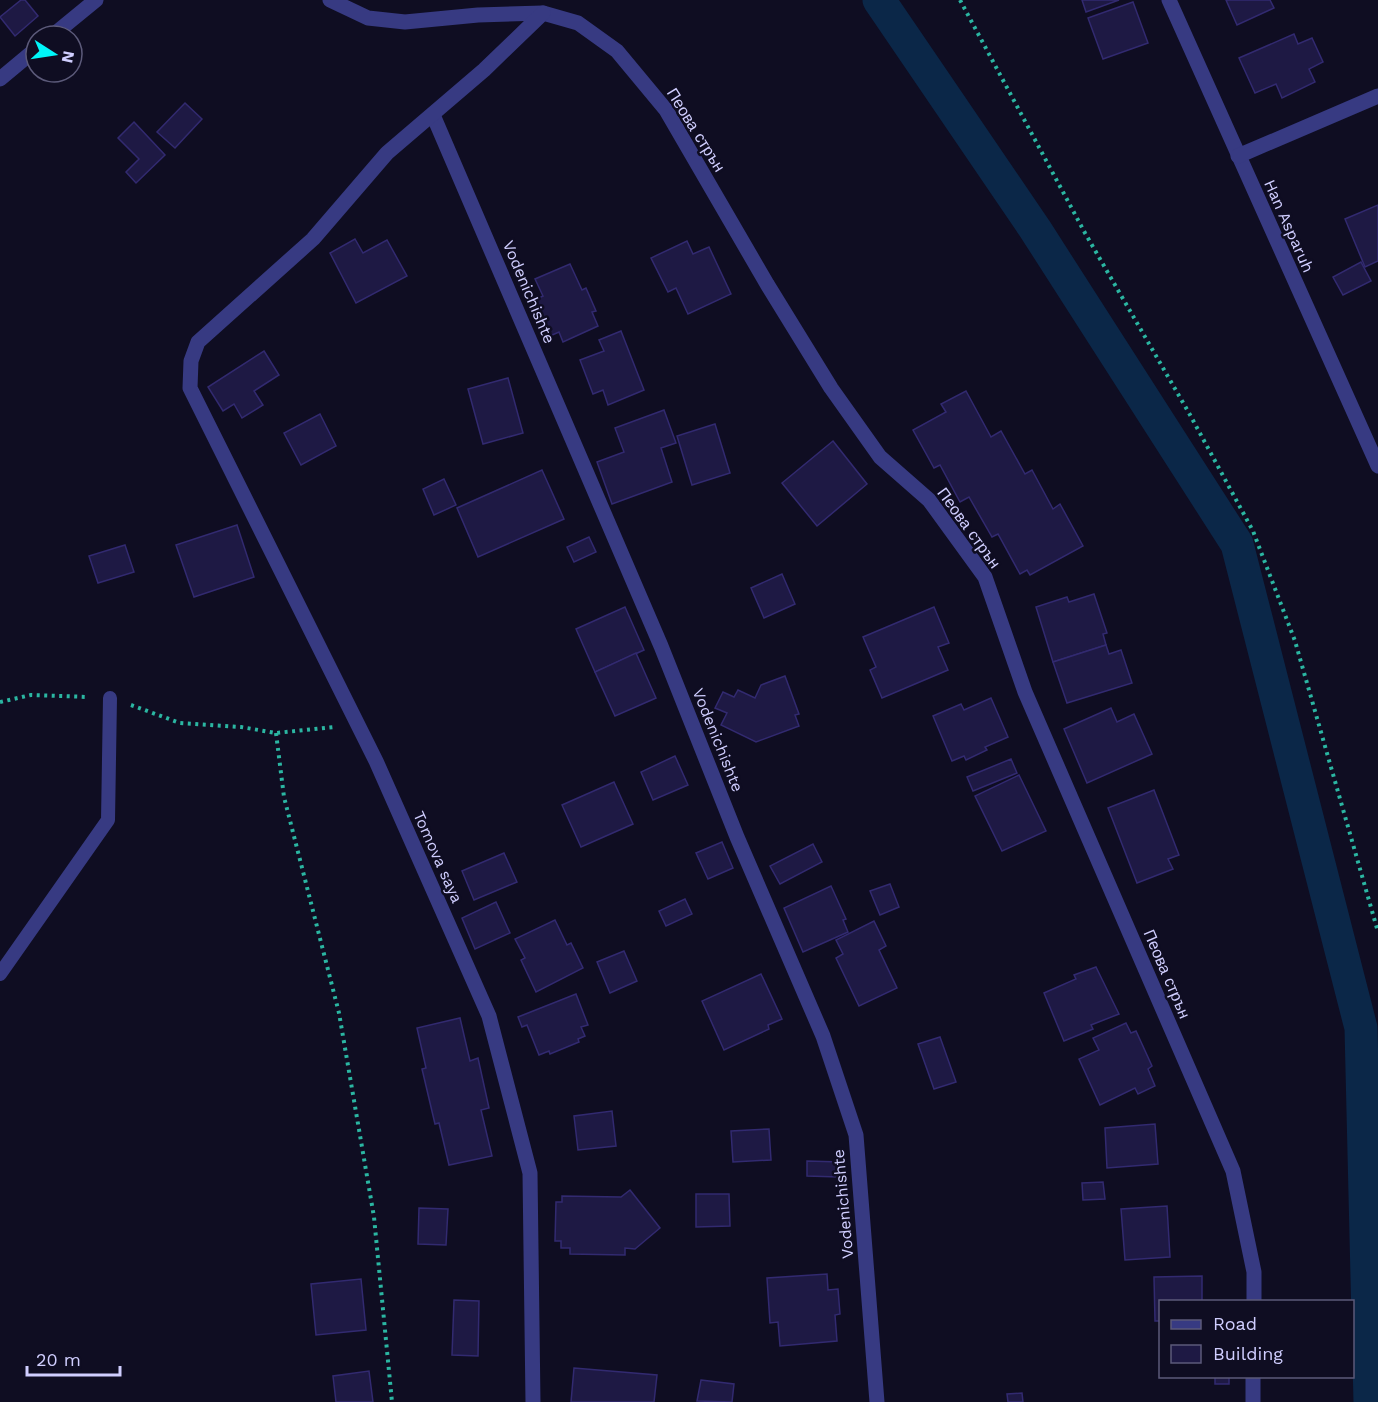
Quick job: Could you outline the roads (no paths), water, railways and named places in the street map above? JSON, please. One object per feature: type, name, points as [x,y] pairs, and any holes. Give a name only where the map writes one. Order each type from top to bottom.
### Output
[{"type":"street","points":[[67,24],[96,0]]},
{"type":"street","name":"Пеова стрън","points":[[330,0],[368,18],[405,22],[478,15],[543,13],[578,23],[617,51],[666,110],[767,284],[831,388],[880,457],[929,500],[985,577],[1025,692],[1233,1171],[1254,1272],[1254,1300]]},
{"type":"street","name":"Han Asparuh","points":[[1168,0],[1378,466]]},
{"type":"street","points":[[433,115],[543,13]]},
{"type":"street","points":[[0,79],[24,59]]},
{"type":"street","points":[[1238,156],[1378,96]]},
{"type":"street","name":"Tomova saya","points":[[433,115],[387,153],[313,239],[198,342],[191,361],[190,388],[376,761],[489,1016],[530,1173],[533,1402]]},
{"type":"street","name":"Vodenichishte","points":[[433,115],[661,646],[737,837],[823,1036],[856,1135],[877,1402]]},
{"type":"street","points":[[1253,1378],[1253,1402]]},
{"type":"lane","points":[[0,974],[108,820],[110,698]]},
{"type":"waterway","points":[[879,0],[1035,229],[1237,544],[1361,1028],[1370,1402]]}]
